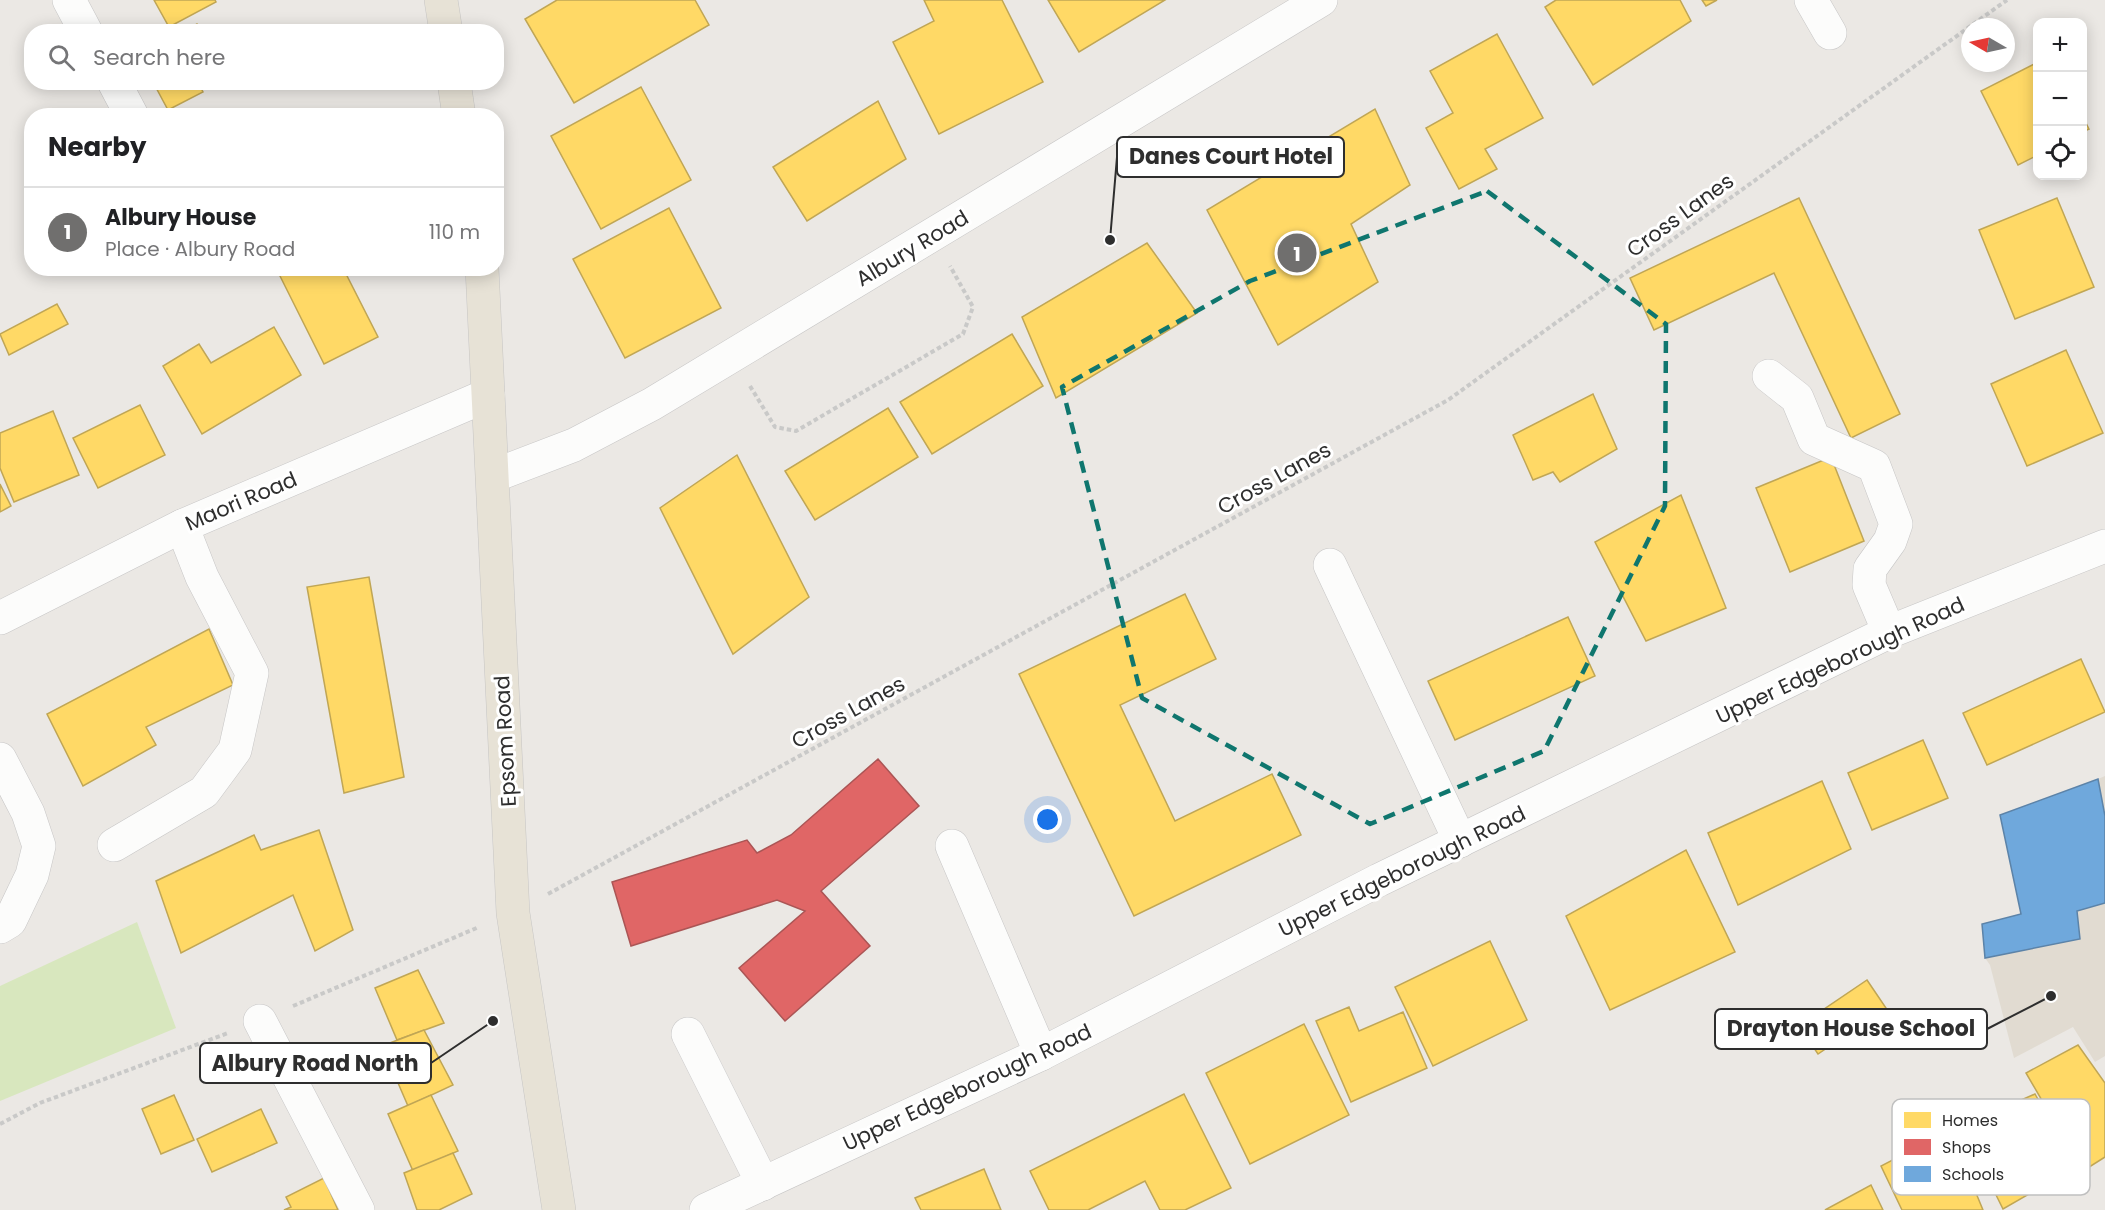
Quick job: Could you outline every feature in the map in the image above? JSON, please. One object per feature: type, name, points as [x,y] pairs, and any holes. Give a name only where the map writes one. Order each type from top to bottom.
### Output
[{"type":"main road","points":[[441,0],[445,24]]},
{"type":"main road","points":[[455,90],[458,108]]},
{"type":"main road","name":"Epsom Road","points":[[482,276],[513,913],[560,1210]]},
{"type":"street","points":[[69,0],[82,24]]},
{"type":"street","name":"Albury Road","points":[[493,476],[574,445],[732,358],[1321,0]]},
{"type":"street","points":[[1811,0],[1830,33]]},
{"type":"street","points":[[118,90],[128,108]]},
{"type":"street","points":[[1770,376],[1797,398],[1814,439],[1874,466],[1896,524],[1890,541],[1870,569],[1869,585],[1889,632]]},
{"type":"street","name":"Maori Road","points":[[0,618],[182,526],[488,395]]},
{"type":"street","points":[[114,845],[204,792],[235,750],[252,673],[202,577],[182,526]]},
{"type":"street","name":"Upper Edgeborough Road","points":[[706,1210],[1041,1054],[1460,841],[1889,632],[2105,546]]},
{"type":"street","points":[[1330,565],[1460,841]]},
{"type":"street","points":[[0,759],[28,813],[39,846],[32,875],[10,921],[0,927]]},
{"type":"street","points":[[952,846],[1041,1054]]},
{"type":"street","points":[[260,1021],[358,1210]]},
{"type":"street","points":[[688,1034],[763,1184]]},
{"type":"path","name":"Cross Lanes","points":[[513,913],[1448,400],[2007,0]]},
{"type":"path","points":[[732,358],[775,427],[796,431],[963,334],[973,307],[933,235]]},
{"type":"highlighted area","points":[[1487,191],[1666,324],[1665,506],[1544,751],[1370,824],[1142,698],[1062,387],[1250,281]]},
{"type":"shaded area","points":[[2105,776],[2105,816],[2098,779]]},
{"type":"shaded area","points":[[2105,903],[2105,1056],[2095,1062],[2073,1027],[2014,1058],[1990,965],[1985,958],[2080,939],[2077,911]]},
{"type":"green space","points":[[137,922],[176,1028],[0,1101],[0,986]]},
{"type":"building: Homes","points":[[154,0],[215,0],[216,2],[175,24],[167,24]]},
{"type":"building: Homes","points":[[557,0],[695,0],[709,25],[574,103],[525,19]]},
{"type":"building: Homes","points":[[924,0],[1002,0],[1043,82],[939,134],[893,42],[934,21]]},
{"type":"building: Homes","points":[[1048,0],[1165,0],[1079,52]]},
{"type":"building: Homes","points":[[1556,0],[1680,0],[1691,21],[1593,85],[1545,7]]},
{"type":"building: Homes","points":[[1702,0],[1717,0],[1706,6]]},
{"type":"building: Homes","points":[[1497,34],[1543,118],[1485,149],[1497,169],[1459,189],[1426,128],[1453,113],[1430,71]]},
{"type":"building: Homes","points":[[2033,65],[2033,158],[2018,165],[1981,91]]},
{"type":"building: Homes","points":[[641,87],[691,180],[601,229],[551,136]]},
{"type":"building: Homes","points":[[157,90],[202,90],[203,92],[172,108],[167,108]]},
{"type":"building: Homes","points":[[878,101],[906,159],[807,221],[773,167]]},
{"type":"building: Homes","points":[[1375,109],[1410,185],[1351,224],[1378,282],[1278,345],[1207,210]]},
{"type":"building: Homes","points":[[1799,198],[1900,414],[1851,438],[1774,273],[1654,330],[1630,278]]},
{"type":"building: Homes","points":[[2057,198],[2094,287],[2015,319],[1979,230]]},
{"type":"building: Homes","points":[[669,208],[721,308],[625,358],[573,259]]},
{"type":"building: Homes","points":[[1147,243],[1197,313],[1056,398],[1022,317]]},
{"type":"building: Homes","points":[[280,276],[347,276],[378,337],[324,364]]},
{"type":"building: Homes","points":[[57,304],[68,324],[9,355],[0,334]]},
{"type":"building: Homes","points":[[274,327],[301,375],[202,434],[163,366],[199,344],[211,363]]},
{"type":"building: Homes","points":[[1012,334],[1043,386],[932,454],[900,402]]},
{"type":"building: Homes","points":[[2066,350],[2103,433],[2027,466],[1991,384]]},
{"type":"building: Homes","points":[[1593,394],[1617,449],[1560,482],[1553,472],[1533,480],[1513,435]]},
{"type":"building: Homes","points":[[140,405],[165,455],[98,488],[73,438]]},
{"type":"building: Homes","points":[[888,408],[918,457],[815,520],[785,471]]},
{"type":"building: Homes","points":[[53,411],[79,475],[14,502],[0,468],[0,433]]},
{"type":"building: Homes","points":[[737,455],[809,597],[733,654],[660,508]]},
{"type":"building: Homes","points":[[1831,457],[1864,541],[1790,572],[1756,488]]},
{"type":"building: Homes","points":[[0,484],[11,506],[0,512]]},
{"type":"building: Homes","points":[[1681,495],[1726,608],[1646,641],[1595,542]]},
{"type":"building: Homes","points":[[369,577],[404,777],[344,793],[307,587]]},
{"type":"building: Homes","points":[[1185,594],[1216,659],[1120,705],[1175,821],[1272,774],[1301,835],[1134,916],[1019,674]]},
{"type":"building: Homes","points":[[1568,617],[1595,676],[1455,740],[1428,681]]},
{"type":"building: Homes","points":[[209,629],[233,685],[146,727],[156,745],[83,786],[47,714]]},
{"type":"building: Homes","points":[[2081,659],[2105,712],[1987,765],[1963,713]]},
{"type":"building: Homes","points":[[1923,740],[1948,798],[1872,830],[1848,773]]},
{"type":"building: Homes","points":[[1822,781],[1851,849],[1738,905],[1708,833]]},
{"type":"building: Homes","points":[[319,830],[353,930],[315,951],[293,895],[181,953],[156,881],[254,835],[261,850]]},
{"type":"building: Homes","points":[[1686,850],[1735,952],[1610,1010],[1566,916]]},
{"type":"building: Homes","points":[[1490,941],[1527,1020],[1433,1066],[1395,987]]},
{"type":"building: Homes","points":[[418,970],[444,1023],[397,1040],[375,988]]},
{"type":"building: Homes","points":[[1867,980],[1886,1008],[1818,1054],[1799,1026]]},
{"type":"building: Homes","points":[[1349,1007],[1359,1031],[1403,1012],[1427,1068],[1351,1102],[1316,1021]]},
{"type":"building: Homes","points":[[1304,1024],[1349,1115],[1250,1164],[1206,1073]]},
{"type":"building: Homes","points":[[424,1030],[453,1085],[408,1106],[382,1046]]},
{"type":"building: Homes","points":[[2078,1045],[2105,1083],[2105,1157],[2090,1167],[2090,1099],[2041,1099],[2026,1073]]},
{"type":"building: Homes","points":[[1184,1094],[1231,1188],[1185,1210],[1160,1210],[1145,1181],[1088,1210],[1049,1210],[1030,1171]]},
{"type":"building: Homes","points":[[2035,1094],[2038,1099],[2024,1099]]},
{"type":"building: Homes","points":[[174,1095],[194,1140],[161,1154],[142,1109]]},
{"type":"building: Homes","points":[[431,1095],[458,1151],[413,1171],[388,1114]]},
{"type":"building: Homes","points":[[261,1109],[277,1143],[212,1172],[197,1139]]},
{"type":"building: Homes","points":[[453,1153],[472,1194],[439,1210],[417,1210],[404,1173]]},
{"type":"building: Homes","points":[[1892,1160],[1892,1189],[1881,1166]]},
{"type":"building: Homes","points":[[984,1169],[1001,1210],[921,1210],[915,1198]]},
{"type":"building: Homes","points":[[324,1178],[338,1210],[284,1210],[291,1207],[286,1197]]},
{"type":"building: Homes","points":[[1871,1185],[1883,1210],[1825,1210]]},
{"type":"building: Homes","points":[[1895,1195],[1977,1195],[1983,1210],[1902,1210]]},
{"type":"building: Homes","points":[[1996,1195],[2027,1195],[2003,1209]]},
{"type":"building: Shops","points":[[878,759],[919,806],[821,891],[870,946],[785,1021],[739,968],[805,911],[777,900],[631,946],[612,882],[747,840],[757,853],[791,835]]},
{"type":"building: Schools","points":[[2098,779],[2105,816],[2105,903],[2077,911],[2080,939],[1985,958],[1982,924],[2021,914],[2000,815]]},
{"type":"place","name":"Danes Court Hotel","points":[[1110,240]]},
{"type":"place","name":"Albury House","points":[[1297,253]]},
{"type":"place","name":"Drayton House School","points":[[2051,996]]},
{"type":"place","name":"Albury Road North","points":[[493,1021]]}]
